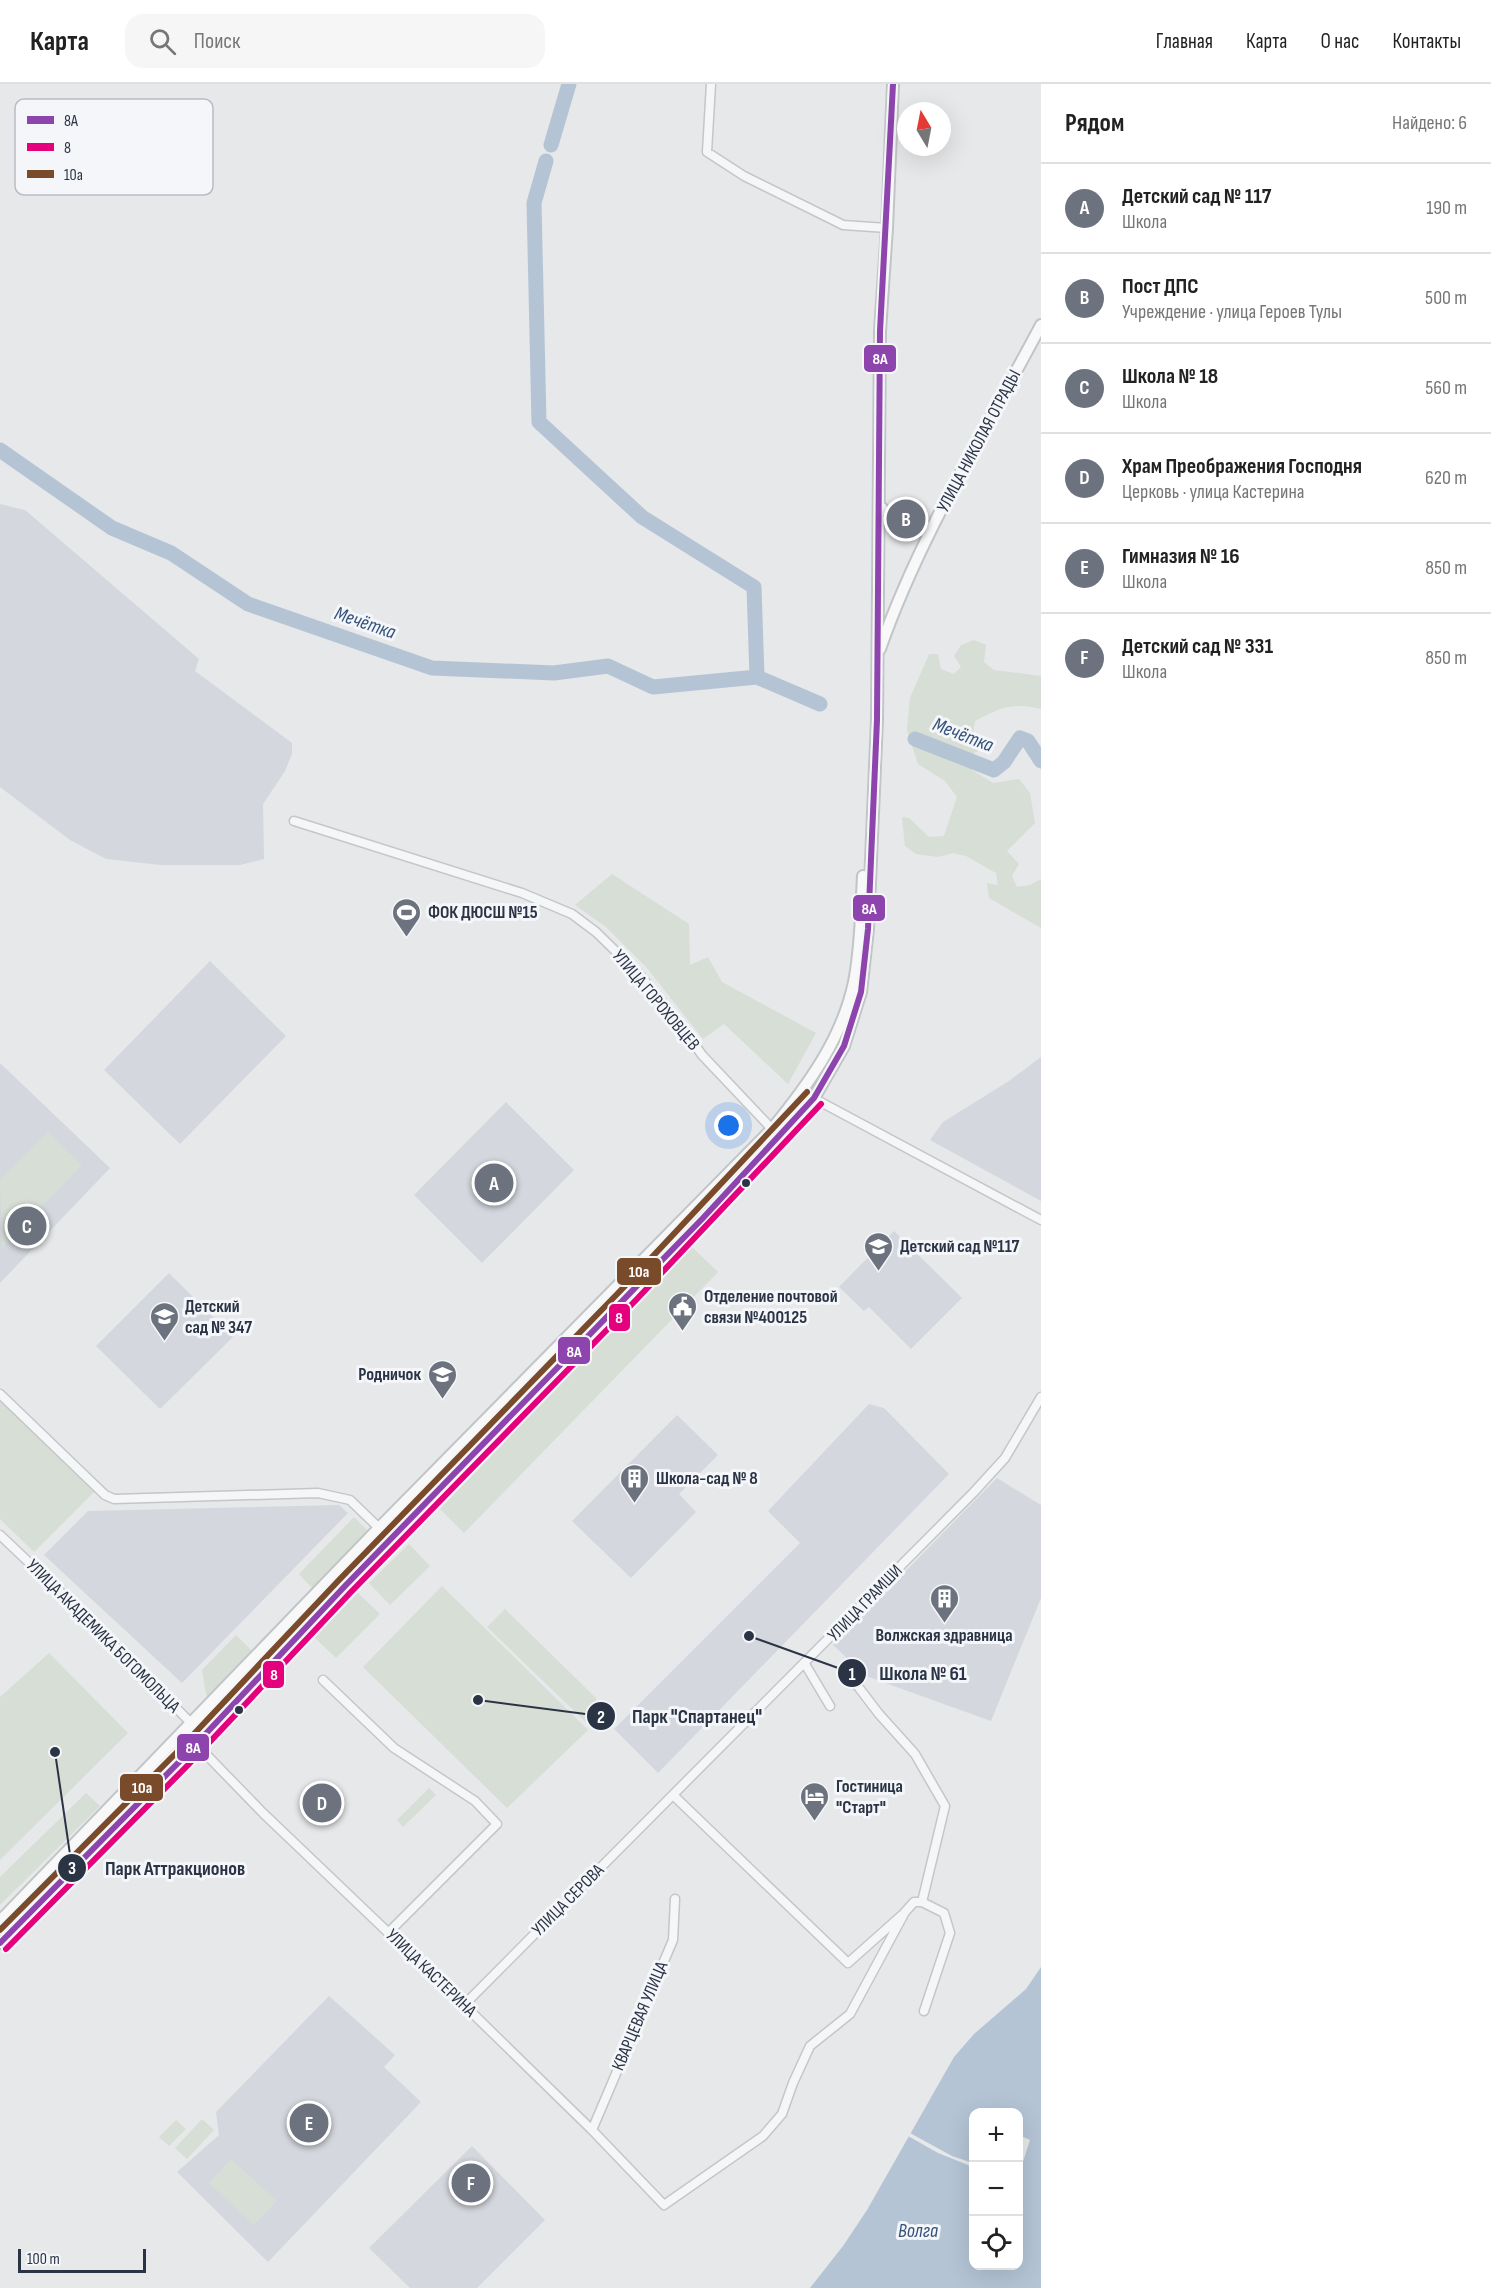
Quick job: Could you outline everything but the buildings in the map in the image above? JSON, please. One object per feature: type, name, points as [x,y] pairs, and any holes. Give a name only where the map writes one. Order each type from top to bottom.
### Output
[{"type":"main road","points":[[877,658],[880,502],[878,422],[893,84]]},
{"type":"main road","name":"УЛИЦА НИКОЛАЯ ОТРАДЫ","points":[[0,1921],[379,1528],[772,1129],[823,1061],[843,1018],[858,960],[871,719],[877,658],[899,596],[933,526],[1041,325]]},
{"type":"main road","points":[[880,502],[890,524],[902,532],[916,533],[933,526]]},
{"type":"main road","name":"УЛИЦА НИКОЛАЯ ОТРАДЫ","points":[[0,1944],[196,1744],[353,1577],[687,1235],[814,1098],[844,1046],[861,992],[868,929],[877,720],[877,658]]},
{"type":"street","points":[[711,84],[707,152],[744,176],[843,225],[887,228]]},
{"type":"street","name":"УЛИЦА ГОРОХОВЦЕВ","points":[[294,821],[522,893],[572,914],[596,932],[640,975],[684,1028],[702,1055],[772,1129]]},
{"type":"street","points":[[802,1092],[1041,1220]]},
{"type":"street","points":[[0,1394],[105,1495],[114,1499],[318,1493],[350,1500],[379,1528]]},
{"type":"street","name":"УЛИЦА ГРАМШИ","points":[[672,1795],[805,1664],[981,1484],[1005,1458],[1041,1397]]},
{"type":"street","name":"УЛИЦА АКАДЕМИКА БОГОМОЛЬЦА","points":[[0,1535],[79,1610],[192,1724],[196,1744]]},
{"type":"street","points":[[805,1664],[830,1706]]},
{"type":"street","points":[[323,1680],[394,1748],[475,1801],[497,1824],[388,1933]]},
{"type":"street","points":[[853,1680],[879,1714],[915,1754],[945,1806],[922,1902]]},
{"type":"street","name":"УЛИЦА КАСТЕРИНА","points":[[196,1744],[263,1813],[592,2130],[664,2205],[763,2136],[782,2114],[810,2046],[850,2014],[905,1912]]},
{"type":"street","points":[[672,1795],[848,1963],[914,1902],[922,1902],[944,1913],[950,1933],[924,2011]]},
{"type":"street","name":"УЛИЦА СЕРОВА","points":[[464,2005],[672,1795]]},
{"type":"street","name":"КВАРЦЕВАЯ УЛИЦА","points":[[592,2130],[673,1940],[675,1899]]},
{"type":"shaded area","points":[[0,504],[25,510],[199,659],[195,671],[292,743],[292,754],[285,771],[263,804],[264,859],[240,865],[161,865],[106,859],[70,840],[0,787]]},
{"type":"shaded area","points":[[974,640],[986,645],[984,662],[994,670],[1041,676],[1041,709],[1014,706],[975,721],[972,738],[989,746],[974,753],[972,770],[993,783],[1019,779],[1030,793],[1035,823],[1007,851],[1019,864],[1012,876],[1017,887],[1030,885],[1041,879],[1041,928],[989,898],[987,883],[998,885],[996,873],[966,856],[953,853],[938,857],[916,854],[905,846],[902,817],[909,818],[929,837],[944,836],[957,797],[945,781],[918,764],[907,730],[910,698],[929,654],[938,654],[941,669],[954,674],[961,667],[954,656],[961,645]]},
{"type":"shaded area","points":[[612,874],[689,924],[690,965],[708,957],[722,982],[816,1033],[788,1084],[724,1024],[703,1039],[647,968],[606,927],[575,905]]},
{"type":"shaded area","points":[[210,961],[286,1036],[180,1144],[104,1070]]},
{"type":"shaded area","points":[[1041,1057],[1041,1201],[930,1140],[943,1122],[1009,1081]]},
{"type":"shaded area","points":[[0,1063],[110,1168],[0,1283]]},
{"type":"shaded area","points":[[506,1102],[574,1170],[482,1263],[414,1195]]},
{"type":"shaded area","points":[[48,1132],[82,1165],[2,1248],[0,1180]]},
{"type":"shaded area","points":[[894,1231],[962,1298],[911,1349],[869,1307],[864,1311],[839,1287]]},
{"type":"shaded area","points":[[692,1247],[718,1272],[464,1533],[440,1509]]},
{"type":"shaded area","name":"Детский сад № 347","points":[[169,1273],[233,1337],[160,1409],[96,1346]]},
{"type":"shaded area","points":[[0,1402],[94,1492],[34,1552],[0,1519]]},
{"type":"shaded area","points":[[869,1404],[884,1408],[949,1474],[658,1773],[614,1729],[800,1543],[768,1511]]},
{"type":"shaded area","points":[[677,1415],[718,1455],[679,1494],[696,1512],[631,1578],[572,1521]]},
{"type":"shaded area","points":[[997,1478],[1041,1505],[1041,1598],[991,1721],[866,1676],[833,1645]]},
{"type":"shaded area","points":[[339,1505],[348,1513],[182,1683],[44,1555],[88,1511]]},
{"type":"shaded area","points":[[354,1517],[369,1532],[313,1589],[299,1574]]},
{"type":"shaded area","points":[[409,1544],[430,1566],[390,1605],[369,1583]]},
{"type":"shaded area","points":[[442,1586],[588,1730],[507,1808],[363,1667]]},
{"type":"shaded area","points":[[358,1593],[380,1614],[336,1658],[314,1637]]},
{"type":"shaded area","points":[[505,1609],[596,1698],[597,1721],[590,1726],[487,1627]]},
{"type":"shaded area","points":[[236,1635],[253,1652],[207,1700],[202,1670]]},
{"type":"shaded area","points":[[49,1653],[128,1733],[0,1860],[0,1697]]},
{"type":"shaded area","points":[[429,1788],[436,1795],[403,1827],[397,1820]]},
{"type":"shaded area","points":[[86,1793],[100,1806],[0,1905],[0,1877]]},
{"type":"shaded area","points":[[329,1996],[395,2055],[384,2067],[421,2102],[268,2262],[177,2172],[219,2135],[216,2112]]},
{"type":"shaded area","points":[[202,2119],[214,2130],[187,2159],[175,2148]]},
{"type":"shaded area","points":[[176,2120],[186,2129],[169,2146],[159,2137]]},
{"type":"shaded area","points":[[472,2146],[545,2220],[477,2288],[410,2288],[369,2248]]},
{"type":"shaded area","points":[[231,2159],[277,2201],[254,2225],[209,2183]]},
{"type":"water","name":"Волга","points":[[1041,1967],[1041,2288],[810,2288],[843,2246],[867,2210],[954,2057],[974,2034],[1026,1989]]},
{"type":"pier","points":[[910,2133],[952,2156],[969,2162],[969,2165],[938,2153],[908,2136]]},
{"type":"pier","points":[[1023,2137],[1030,2140],[1023,2162]]},
{"type":"waterway","name":"Мечётка","points":[[551,145],[569,84]]},
{"type":"waterway","name":"Мечётка","points":[[546,161],[534,203],[539,422],[642,517],[754,587],[757,677]]},
{"type":"waterway","name":"Мечётка","points":[[0,450],[112,528],[171,553],[248,604],[432,668],[554,673],[608,666],[653,687],[757,677],[820,704]]},
{"type":"waterway","name":"Мечётка","points":[[915,739],[994,770],[1004,762],[1020,738],[1028,741],[1041,761]]},
{"type":"transit line","name":"8А","points":[[0,1943],[182,1759],[345,1586],[703,1218],[814,1098],[844,1046],[861,992],[868,929],[877,720],[880,331],[893,84]]},
{"type":"transit line","name":"10а","points":[[0,1930],[176,1753],[339,1580],[623,1288],[807,1092]]},
{"type":"transit line","name":"8","points":[[6,1949],[188,1765],[351,1592],[636,1300],[821,1104]]},
{"type":"place","name":"Пост ДПС","points":[[906,519]]},
{"type":"place","name":"ФОК ДЮСШ №15","points":[[407,938]]},
{"type":"place","name":"Детский сад № 117","points":[[494,1183]]},
{"type":"place","name":"Школа № 18","points":[[27,1226]]},
{"type":"place","name":"Детский сад №117","points":[[879,1272]]},
{"type":"place","name":"Отделение почтовой связи №400125","points":[[683,1332]]},
{"type":"place","name":"Детский сад № 347","points":[[164,1342]]},
{"type":"place","name":"Родничок","points":[[442,1400]]},
{"type":"place","name":"Школа-сад № 8","points":[[635,1504]]},
{"type":"place","name":"Волжская здравница","points":[[944,1624]]},
{"type":"place","name":"Школа № 61","points":[[749,1636]]},
{"type":"place","name":"Парк \"Спартанец\"","points":[[478,1700]]},
{"type":"place","name":"Парк Аттракционов","points":[[55,1752]]},
{"type":"place","name":"Храм Преображения Господня","points":[[322,1803]]},
{"type":"place","name":"Гостиница \"Старт\"","points":[[815,1822]]},
{"type":"place","name":"Гимназия № 16","points":[[309,2123]]},
{"type":"place","name":"Детский сад № 331","points":[[471,2183]]}]
